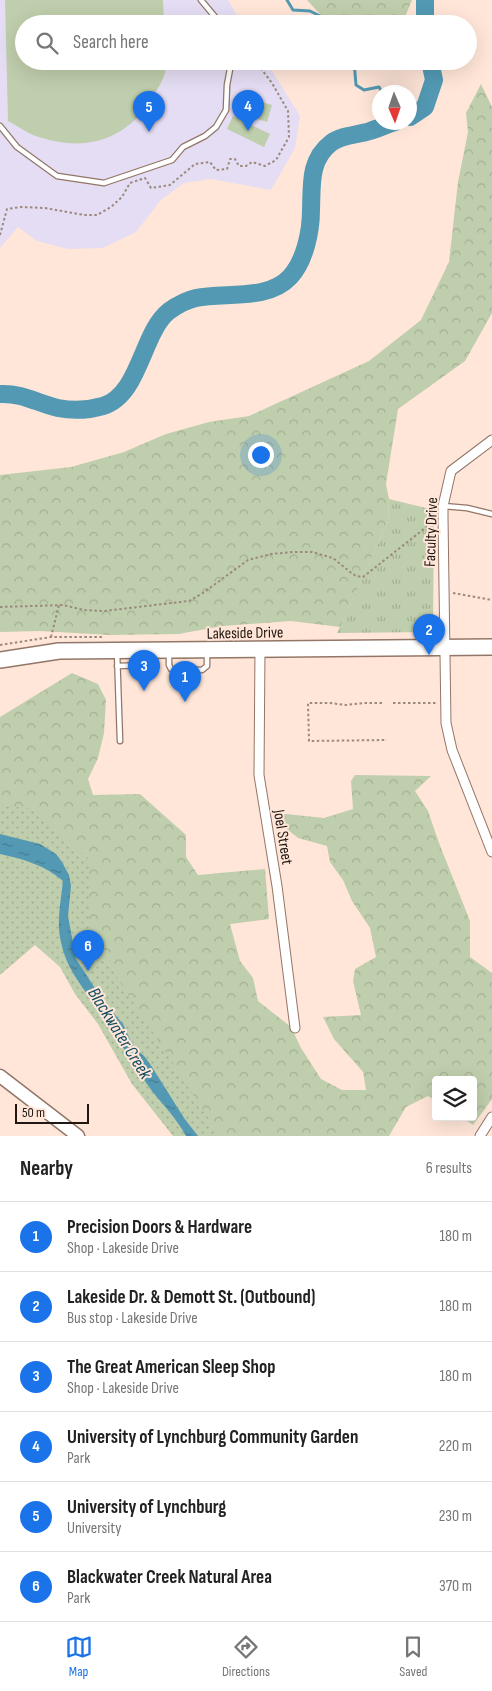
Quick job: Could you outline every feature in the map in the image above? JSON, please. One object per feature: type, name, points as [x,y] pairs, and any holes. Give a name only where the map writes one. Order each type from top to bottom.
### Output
[{"type":"main road","name":"Lakeside Drive","points":[[4,659],[59,651],[492,647]]},
{"type":"main road","points":[[0,1076],[78,1136]]},
{"type":"street","name":"Faculty Drive","points":[[492,440],[450,471],[443,506],[446,723],[450,741],[492,852]]},
{"type":"street","name":"Joel Street","points":[[260,649],[258,775],[277,886],[295,1028]]},
{"type":"street","points":[[480,1136],[492,1117]]},
{"type":"lane","points":[[201,0],[214,15]]},
{"type":"lane","points":[[0,126],[17,147],[57,176],[104,183],[172,160],[183,147],[205,136],[216,127],[226,110],[230,70]]},
{"type":"lane","points":[[443,506],[467,508],[492,514]]},
{"type":"lane","points":[[117,650],[120,741]]},
{"type":"lane","points":[[118,666],[152,665],[154,664],[153,650]]},
{"type":"path","points":[[0,235],[6,209],[21,207],[45,208],[84,215],[98,215],[112,207],[122,197],[130,184],[145,178],[151,188],[170,185],[195,164],[210,162],[216,170],[227,169],[230,159],[236,159],[239,166],[246,166],[252,162],[265,166],[276,160],[290,137],[288,111],[262,70]]},
{"type":"path","points":[[0,607],[58,606],[104,611],[189,601],[248,560],[271,554],[292,552],[312,552],[333,558],[356,576],[363,577],[436,519]]},
{"type":"path","points":[[451,592],[492,600]]},
{"type":"path","points":[[51,637],[58,606]]},
{"type":"path","points":[[382,703],[345,706],[330,703],[308,703],[309,741],[387,740]]},
{"type":"path","points":[[392,703],[440,703]]},
{"type":"shaded area","points":[[0,0],[228,0],[237,15],[15,15],[15,70],[272,70],[300,116],[295,148],[271,190],[211,179],[184,183],[161,200],[136,232],[103,248],[68,249],[37,241],[18,227],[0,248]]},
{"type":"green space","points":[[5,0],[163,0],[164,15],[15,15],[15,70],[165,70],[162,81],[141,113],[129,125],[102,139],[88,143],[56,141],[27,132],[8,121]]},
{"type":"green space","points":[[307,0],[412,0],[406,15],[321,15]]},
{"type":"green space","points":[[481,84],[492,107],[492,313],[465,361],[398,409],[386,484],[389,499],[388,521],[340,627],[291,621],[223,626],[178,634],[110,635],[40,631],[0,632],[0,475],[71,467],[124,452],[166,434],[209,422],[249,416],[369,361],[421,320],[449,262],[458,182],[468,132],[466,113]]},
{"type":"green space","points":[[242,96],[272,105],[267,122],[237,113]]},
{"type":"green space","points":[[233,116],[270,134],[264,147],[227,129]]},
{"type":"green space","points":[[389,499],[434,510],[433,632],[337,633],[388,521]]},
{"type":"green space","points":[[72,673],[98,684],[106,700],[104,733],[98,758],[88,779],[93,795],[140,794],[186,835],[186,857],[198,875],[265,869],[269,919],[230,924],[240,961],[253,978],[258,1001],[291,1027],[301,1048],[321,1079],[342,1090],[366,1090],[363,1072],[334,1039],[323,1017],[361,1015],[353,981],[355,969],[376,957],[370,928],[352,901],[343,880],[330,862],[327,846],[298,838],[273,818],[286,814],[324,818],[353,809],[351,781],[355,775],[431,776],[415,791],[428,811],[470,921],[470,957],[492,973],[492,1099],[477,1120],[477,1076],[432,1076],[432,1098],[428,1096],[406,1107],[389,1136],[198,1136],[0,834],[0,717]]},
{"type":"green space","points":[[0,806],[30,808],[89,859],[89,934],[220,1136],[173,1136],[132,1084],[98,1024],[75,994],[60,967],[35,945],[0,975]]},
{"type":"green space","points":[[467,1121],[476,1121],[473,1125]]},
{"type":"water","points":[[0,834],[40,844],[56,854],[62,862],[69,875],[71,886],[68,916],[76,959],[104,1002],[123,1024],[133,1046],[145,1057],[184,1118],[198,1136],[186,1136],[145,1081],[71,969],[63,951],[59,927],[63,881],[56,875],[33,863],[0,854]]},
{"type":"waterway","points":[[287,0],[293,10],[310,11],[318,15]]},
{"type":"waterway","name":"Blackwater Creek","points":[[425,0],[425,15]]},
{"type":"waterway","points":[[355,70],[356,85],[364,90],[372,88]]},
{"type":"waterway","name":"Blackwater Creek","points":[[417,112],[425,107],[434,80],[432,70]]},
{"type":"waterway","name":"Blackwater Creek","points":[[0,394],[16,395],[69,410],[103,406],[115,400],[125,389],[133,377],[152,333],[169,311],[182,303],[196,298],[258,293],[281,285],[290,277],[300,263],[306,245],[311,218],[313,174],[319,157],[335,140],[373,130]]},
{"type":"place","name":"University of Lynchburg Community Garden","points":[[248,131]]},
{"type":"place","name":"University of Lynchburg","points":[[149,132]]},
{"type":"place","name":"Lakeside Dr. & Demott St. (Outbound)","points":[[429,655]]},
{"type":"place","name":"The Great American Sleep Shop","points":[[144,691]]},
{"type":"place","name":"Precision Doors & Hardware","points":[[185,702]]},
{"type":"place","name":"Blackwater Creek Natural Area","points":[[88,971]]}]
